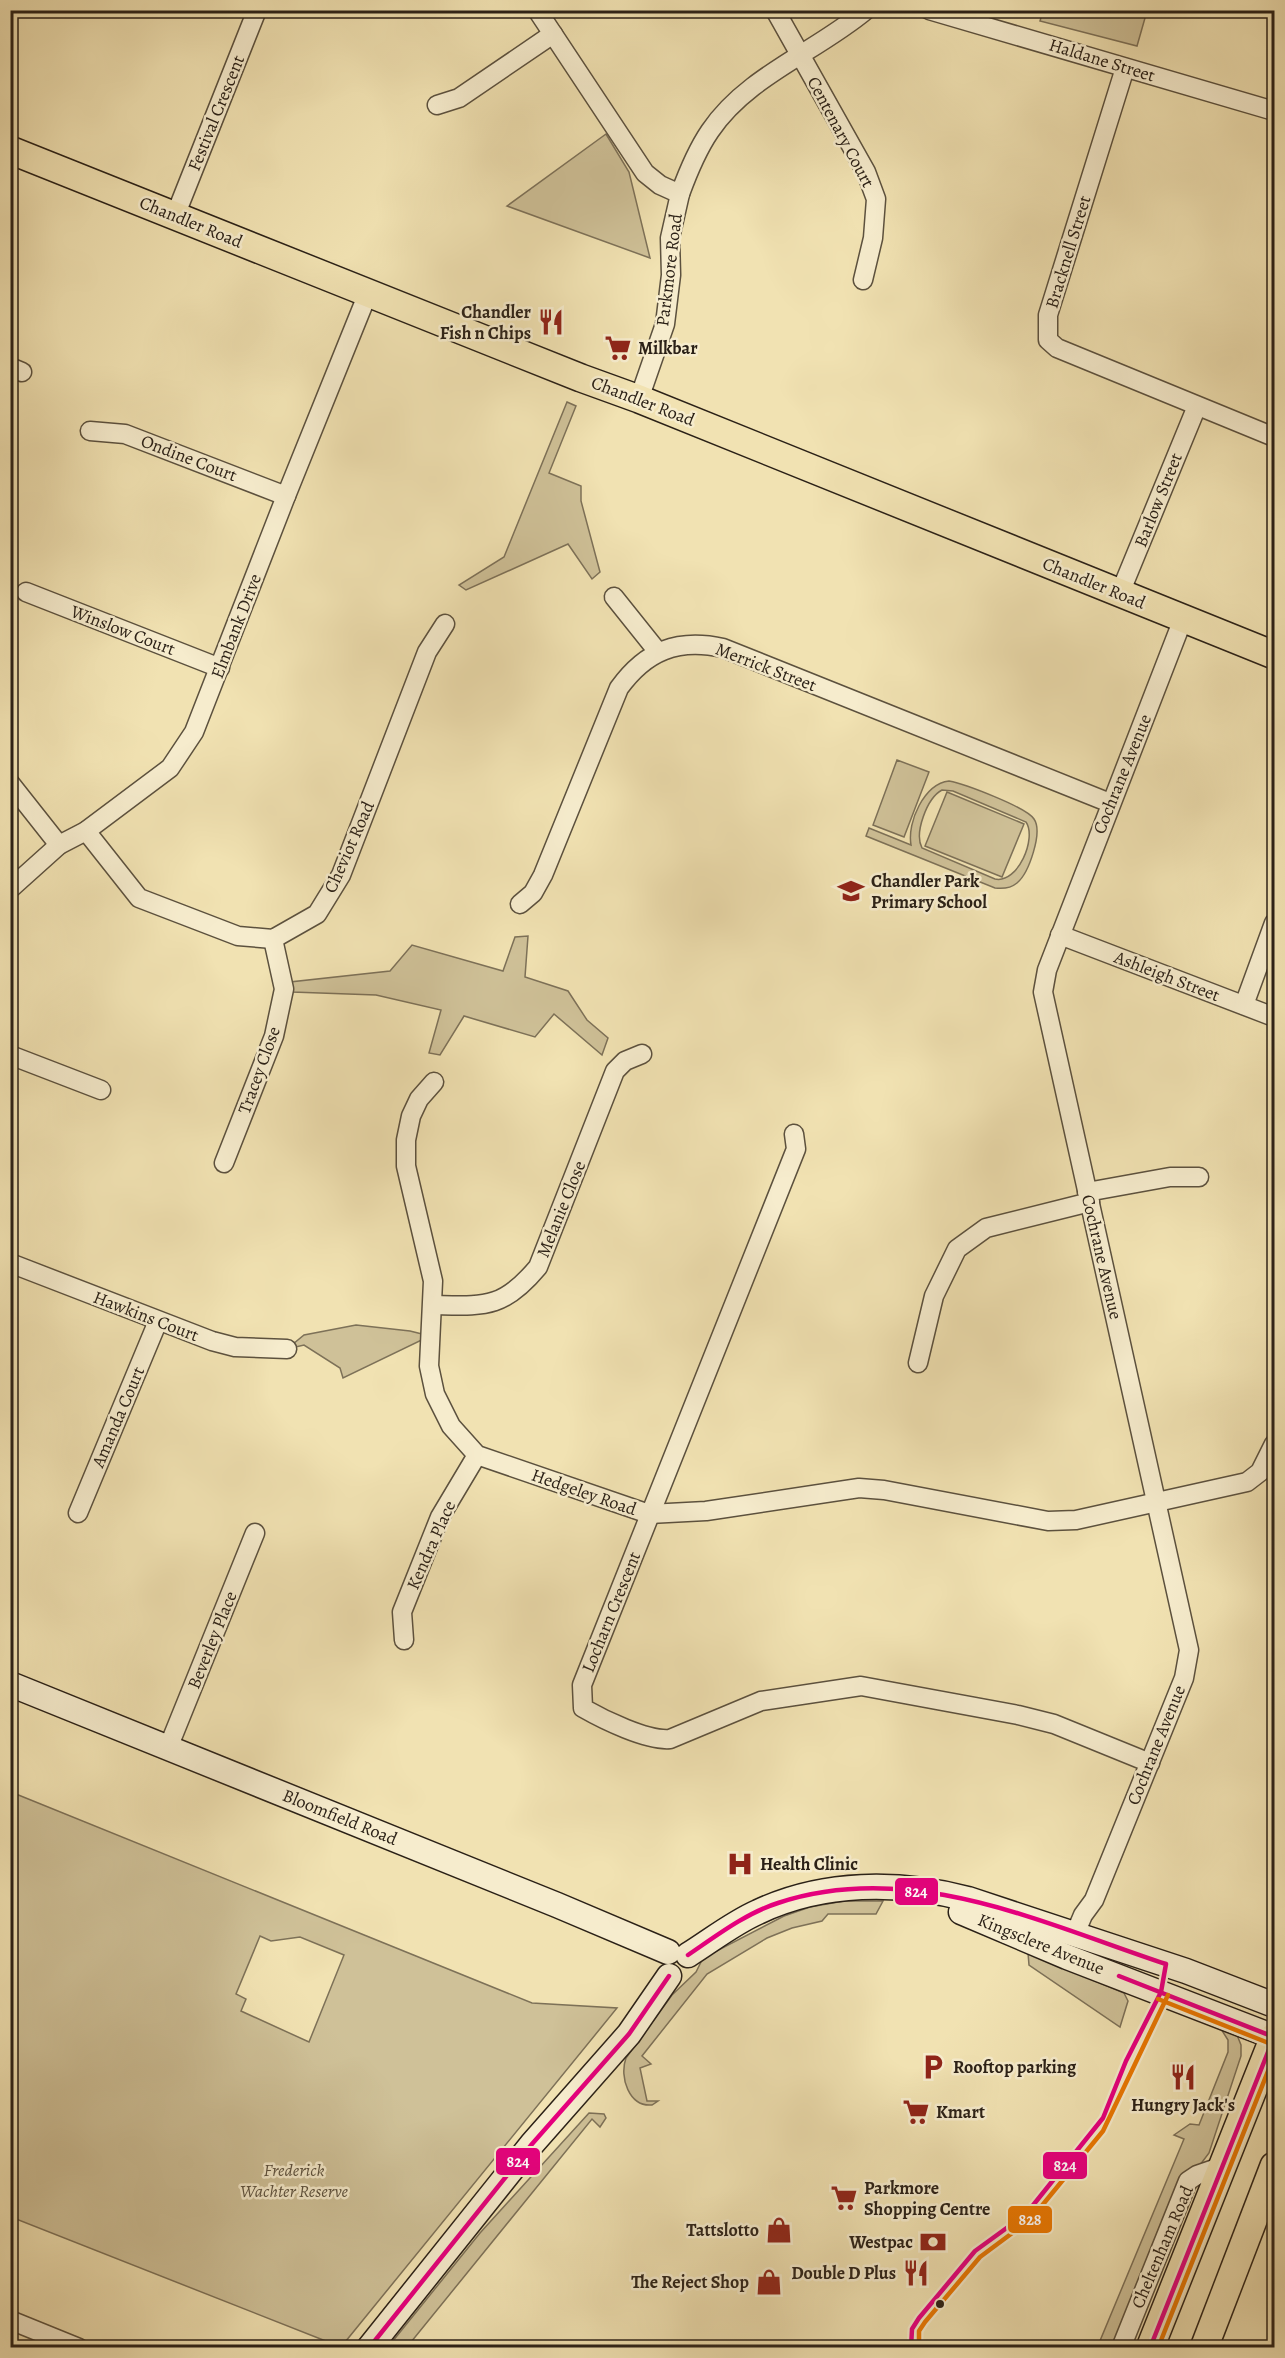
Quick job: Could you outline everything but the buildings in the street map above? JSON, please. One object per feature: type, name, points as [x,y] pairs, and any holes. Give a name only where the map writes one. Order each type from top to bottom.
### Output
[{"type":"main road","name":"Chandler Road","points":[[10,150],[639,399],[1275,655]]},
{"type":"main road","name":"Bloomfield Road","points":[[10,1684],[557,1905],[675,1961]]},
{"type":"main road","name":"Kingsclere Avenue","points":[[369,2348],[532,2144],[629,2034],[675,1961],[756,1913],[799,1896],[848,1887],[909,1889],[1077,1943],[1166,1964],[1275,2005]]},
{"type":"main road","name":"Kingsclere Avenue","points":[[1077,1943],[1154,1990],[1274,2037]]},
{"type":"main road","points":[[1154,1990],[1166,1964]]},
{"type":"main road","name":"Cheltenham Road","points":[[1150,2348],[1274,2037]]},
{"type":"main road","points":[[1204,2348],[1275,2166]]},
{"type":"street","name":"Festival Crescent","points":[[175,216],[257,10]]},
{"type":"street","name":"Parkmore Road","points":[[537,10],[645,173],[660,185],[680,194],[670,238],[671,275],[665,324],[639,399]]},
{"type":"street","name":"Centenary Court","points":[[775,10],[866,172],[876,199],[873,238],[863,280]]},
{"type":"street","points":[[680,194],[710,131],[729,108],[752,87],[844,29],[866,10]]},
{"type":"street","name":"Haldane Street","points":[[929,10],[1032,38],[1125,68],[1275,111]]},
{"type":"street","points":[[437,105],[459,98],[553,34]]},
{"type":"street","name":"Bracknell Street","points":[[1125,68],[1048,315],[1048,340],[1057,348],[1275,436]]},
{"type":"street","name":"Elmbank Drive","points":[[10,889],[59,845],[86,831],[170,768],[194,732],[368,293]]},
{"type":"street","name":"Barlow Street","points":[[1120,593],[1197,406]]},
{"type":"street","name":"Ondine Court","points":[[90,431],[125,434],[286,496]]},
{"type":"street","name":"Winslow Court","points":[[26,592],[220,668]]},
{"type":"street","points":[[614,597],[658,652]]},
{"type":"street","name":"Cochrane Avenue","points":[[1077,1943],[1093,1925],[1094,1899],[1184,1677],[1189,1650],[1043,992],[1047,970],[1060,934],[1183,619]]},
{"type":"street","name":"Cheviot Road","points":[[273,939],[317,914],[341,875],[427,652],[445,624]]},
{"type":"street","name":"Merrick Street","points":[[520,904],[532,893],[543,875],[619,688],[634,668],[658,652],[678,645],[703,644],[723,648],[1110,802]]},
{"type":"street","points":[[10,783],[59,845]]},
{"type":"street","points":[[86,831],[139,898],[238,936],[273,939]]},
{"type":"street","points":[[1244,1005],[1275,923]]},
{"type":"street","name":"Ashleigh Street","points":[[1060,934],[1275,1017]]},
{"type":"street","name":"Tracey Close","points":[[224,1163],[274,1035],[284,990],[273,939]]},
{"type":"street","points":[[10,1054],[101,1090]]},
{"type":"street","name":"Melanie Close","points":[[434,1305],[477,1306],[502,1300],[522,1286],[538,1267],[615,1071],[625,1061],[642,1054]]},
{"type":"street","name":"Hedgeley Road","points":[[434,1082],[419,1099],[411,1116],[406,1140],[406,1166],[429,1258],[434,1305],[429,1366],[435,1394],[451,1426],[477,1455],[649,1515],[706,1512],[860,1488],[884,1490],[1047,1521],[1076,1520],[1247,1482],[1260,1472],[1275,1444]]},
{"type":"street","name":"Locharn Crescent","points":[[794,1134],[795,1149],[582,1685],[583,1708],[660,1740],[670,1739],[761,1701],[861,1686],[1018,1715],[1054,1724],[1150,1763]]},
{"type":"street","points":[[918,1363],[934,1296],[957,1249],[986,1228],[1088,1197],[1170,1177],[1199,1177]]},
{"type":"street","name":"Hawkins Court","points":[[10,1263],[158,1321],[235,1347],[286,1349]]},
{"type":"street","name":"Amanda Court","points":[[78,1513],[158,1321]]},
{"type":"street","name":"Kendra Place","points":[[404,1640],[402,1612],[440,1517],[477,1455]]},
{"type":"street","name":"Beverley Place","points":[[168,1748],[255,1533]]},
{"type":"street","name":"Cheltenham Road","points":[[1121,2348],[1186,2185],[1194,2176],[1223,2166]]},
{"type":"street","points":[[10,2320],[79,2348]]},
{"type":"green space","points":[[1043,10],[1147,11],[1137,46],[1040,21]]},
{"type":"green space","points":[[606,134],[629,172],[650,258],[507,206]]},
{"type":"green space","points":[[567,402],[576,406],[549,473],[581,486],[581,501],[600,572],[592,579],[568,544],[466,590],[459,585],[504,557]]},
{"type":"green space","points":[[897,760],[929,772],[904,837],[873,825]]},
{"type":"green space","points":[[949,781],[981,791],[1020,808],[1034,819],[1036,842],[1026,871],[1017,883],[1007,888],[995,888],[866,836],[869,828],[911,845],[912,826],[919,806],[932,789]],"holes":[[[942,790],[953,791],[1026,822],[1029,829],[1027,848],[1018,867],[1011,874],[1003,879],[995,879],[922,848],[921,825],[931,800]]]},
{"type":"green space","points":[[947,792],[1024,824],[1002,877],[925,846]]},
{"type":"green space","points":[[528,936],[525,977],[568,991],[587,1020],[608,1038],[602,1055],[554,1014],[535,1037],[464,1016],[440,1055],[429,1053],[441,1010],[376,995],[292,992],[290,982],[390,971],[412,945],[503,971],[515,937]]},
{"type":"green space","points":[[356,1325],[410,1331],[430,1336],[343,1378],[340,1368],[304,1345],[287,1349],[304,1335]]},
{"type":"green space","name":"Frederick Wachter Reserve","points":[[11,1792],[532,2003],[617,2008],[341,2347],[11,2217]],"holes":[[[260,1936],[271,1941],[300,1937],[344,1955],[309,2042],[241,2011],[246,1999],[236,1994]]]},
{"type":"green space","points":[[844,1901],[883,1901],[876,1914],[828,1914],[822,1921],[792,1928],[767,1938],[707,1974],[642,2056],[651,2064],[640,2068],[647,2101],[658,2101],[652,2105],[644,2104],[632,2096],[625,2082],[626,2058],[672,1995],[696,1972],[703,1958],[784,1916],[810,1907]]},
{"type":"green space","points":[[1028,1953],[1124,1993],[1128,2001],[1120,2027],[1029,1965]]},
{"type":"green space","points":[[1221,2029],[1237,2035],[1241,2045],[1241,2056],[1209,2153],[1200,2165],[1112,2347],[1097,2348],[1184,2139],[1174,2135],[1190,2124],[1199,2125],[1228,2052],[1228,2040]]},
{"type":"green space","points":[[589,2113],[604,2114],[606,2118],[600,2127],[592,2119],[407,2347],[388,2347],[480,2233]]},
{"type":"transit line","name":"824","points":[[688,1955],[720,1933],[766,1907],[828,1891],[877,1888],[927,1892],[975,1902],[1024,1915],[1166,1964],[1161,1992],[1126,2061],[1103,2118],[1026,2214],[975,2251],[919,2318],[912,2329],[911,2348]]},
{"type":"transit line","name":"824","points":[[369,2348],[532,2144],[629,2034],[669,1976]]},
{"type":"transit line","name":"824","points":[[1119,1976],[1274,2037],[1150,2348]]},
{"type":"transit line","name":"828","points":[[919,2348],[919,2331],[925,2322],[980,2257],[1031,2219],[1103,2131],[1168,1995]]},
{"type":"transit line","name":"828","points":[[1158,1999],[1271,2044]]},
{"type":"transit line","name":"828","points":[[1158,2348],[1274,2056]]},
{"type":"place","name":"Chandler Fish n Chips","points":[[551,322]]},
{"type":"place","name":"Milkbar","points":[[618,348]]},
{"type":"place","name":"Chandler Park Primary School","points":[[851,891]]},
{"type":"place","name":"Health Clinic","points":[[740,1864]]},
{"type":"place","name":"Rooftop parking","points":[[933,2067]]},
{"type":"place","name":"Hungry Jack's","points":[[1183,2077]]},
{"type":"place","name":"Kmart","points":[[916,2112]]},
{"type":"place","name":"Parkmore Shopping Centre","points":[[844,2198]]},
{"type":"place","name":"Tattslotto","points":[[779,2230]]},
{"type":"place","name":"Westpac","points":[[933,2242]]},
{"type":"place","name":"Double D Plus","points":[[916,2273]]},
{"type":"place","name":"The Reject Shop","points":[[769,2282]]}]
